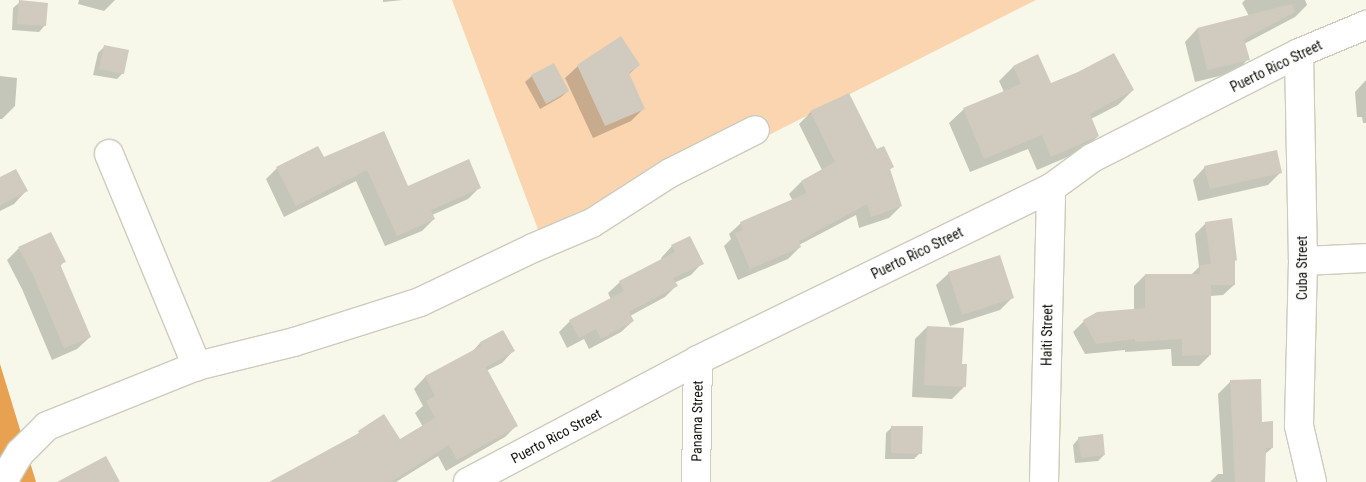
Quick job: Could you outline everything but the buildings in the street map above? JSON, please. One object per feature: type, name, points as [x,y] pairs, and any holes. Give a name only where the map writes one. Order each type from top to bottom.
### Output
[{"type":"street","name":"Puerto Rico Street","points":[[468,482],[698,360],[1051,188],[1092,158],[1299,52],[1366,25]]},
{"type":"street","name":"Cuba Street","points":[[1299,52],[1303,261],[1299,426],[1312,482]]},
{"type":"street","points":[[5,482],[20,453],[47,426],[197,366],[294,342],[420,302],[533,248],[592,223],[670,173],[755,130]]},
{"type":"street","points":[[109,154],[197,366]]},
{"type":"street","name":"Haiti Street","points":[[1044,482],[1051,188]]},
{"type":"street","points":[[1303,261],[1366,258]]},
{"type":"street","name":"Panama Street","points":[[696,482],[698,360]]},
{"type":"shaded area","points":[[452,0],[1036,0],[545,248]]},
{"type":"shaded area","points":[[0,364],[36,482],[0,482]]}]
